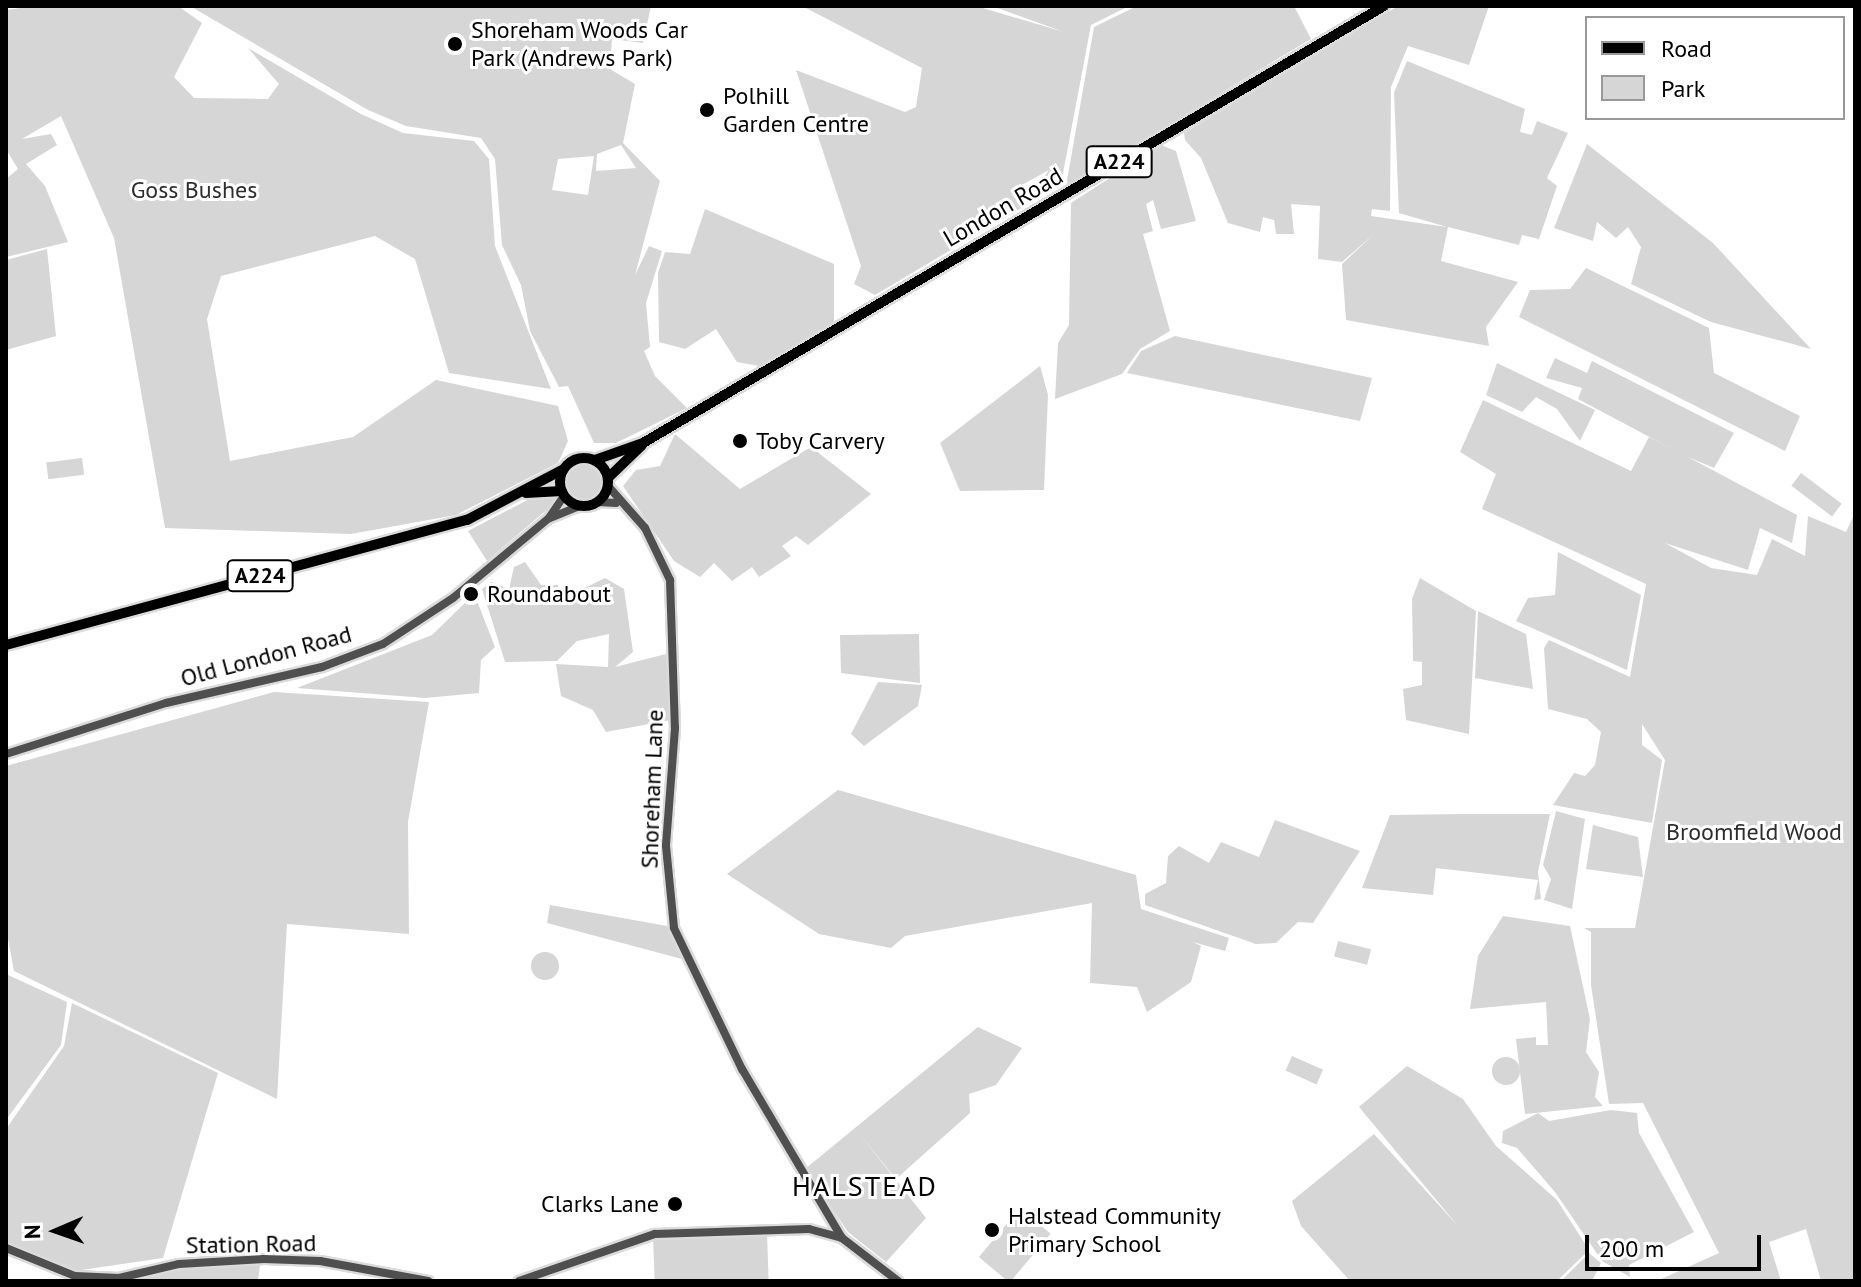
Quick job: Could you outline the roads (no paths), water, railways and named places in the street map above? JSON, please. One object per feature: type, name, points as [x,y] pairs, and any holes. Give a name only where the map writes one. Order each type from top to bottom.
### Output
[{"type":"main road","name":"London Road","points":[[595,460],[643,443],[1384,6]]},
{"type":"main road","name":"London Road","points":[[608,482],[643,443]]},
{"type":"main road","points":[[571,460],[595,460],[608,482],[598,502],[579,506],[563,494],[562,470],[571,460]]},
{"type":"main road","name":"A224","points":[[6,645],[450,525],[524,493],[562,470]]},
{"type":"main road","name":"A224","points":[[524,493],[563,494]]},
{"type":"street","name":"Shoreham Lane","points":[[608,482],[621,505],[645,528],[671,588],[675,728],[666,846],[674,928],[742,1069],[842,1238]]},
{"type":"street","name":"Old London Road","points":[[549,518],[563,494]]},
{"type":"street","points":[[598,502],[621,505]]},
{"type":"street","name":"Old London Road","points":[[6,754],[166,703],[356,656],[438,611],[549,518],[579,506]]},
{"type":"street","points":[[519,1281],[655,1234],[815,1229],[842,1238],[898,1281]]},
{"type":"street","name":"Station Road","points":[[6,1248],[75,1276],[119,1278],[179,1264],[264,1259],[320,1261],[428,1281]]},
{"type":"place","name":"Shoreham Woods Car Park (Andrews Park)","points":[[455,44]]},
{"type":"place","name":"Polhill Garden Centre","points":[[707,110]]},
{"type":"place","name":"Toby Carvery","points":[[740,441]]},
{"type":"place","name":"Roundabout","points":[[471,594]]},
{"type":"place","name":"Clarks Lane","points":[[675,1204]]},
{"type":"place","name":"Halstead Community Primary School","points":[[992,1230]]},
{"type":"district","name":"HALSTEAD","points":[[865,1186]]},
{"type":"park label","name":"Goss Bushes","points":[[194,190]]},
{"type":"park label","name":"Broomfield Wood","points":[[1754,832]]}]
